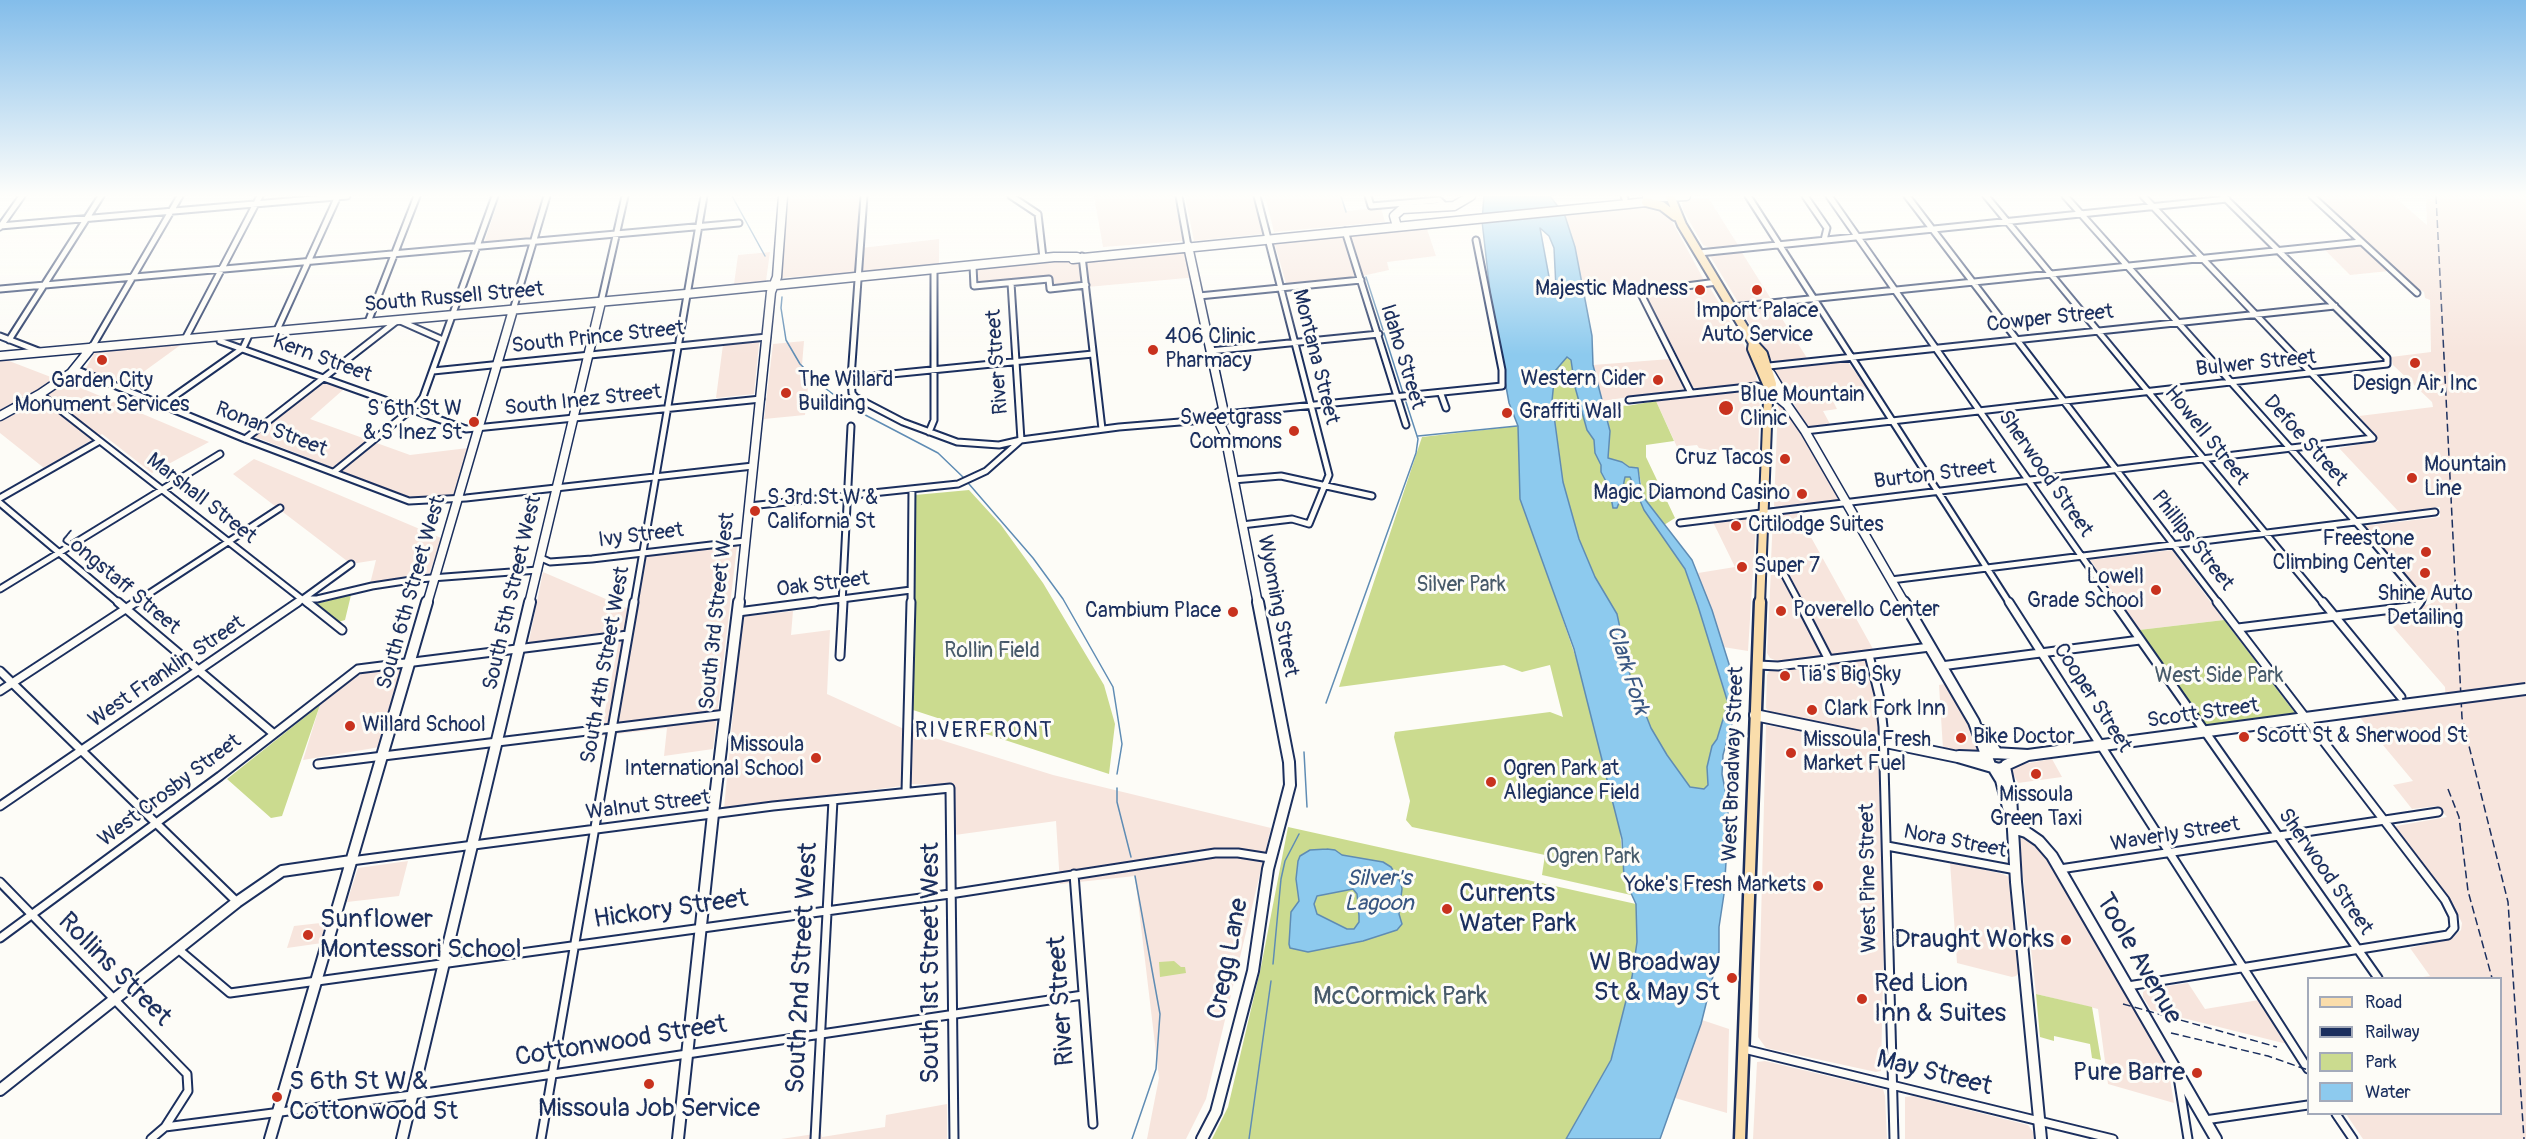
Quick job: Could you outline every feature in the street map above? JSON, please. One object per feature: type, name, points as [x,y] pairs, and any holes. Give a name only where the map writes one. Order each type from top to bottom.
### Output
[{"type":"main road","points":[[1189,249],[1199,296]]},
{"type":"main road","name":"West Broadway Street","points":[[1696,249],[1753,343],[1759,347],[1770,369],[1772,384],[1755,715],[1740,1139]]},
{"type":"main road","name":"South Russell Street","points":[[686,294],[774,283],[1019,262]]},
{"type":"main road","name":"South Russell Street","points":[[277,330],[513,310]]},
{"type":"main road","name":"West Broadway Street","points":[[1753,343],[1752,349],[1770,391]]},
{"type":"street","points":[[9,339],[67,249]]},
{"type":"street","points":[[0,416],[40,394],[75,369],[92,347],[150,249]]},
{"type":"street","points":[[185,339],[232,249]]},
{"type":"street","points":[[277,330],[314,249]]},
{"type":"street","points":[[368,322],[397,249]]},
{"type":"street","points":[[0,290],[445,249]]},
{"type":"street","points":[[334,472],[423,397],[477,249]]},
{"type":"street","name":"South 6th Street West","points":[[270,1139],[530,249]]},
{"type":"street","name":"South 5th Street West","points":[[402,1139],[613,249]]},
{"type":"street","name":"South 4th Street West","points":[[541,1139],[695,249]]},
{"type":"street","name":"South 3rd Street West","points":[[678,1139],[767,337],[780,249]]},
{"type":"street","points":[[860,249],[851,378],[852,393],[855,397],[903,422],[929,432],[957,442],[999,446],[1021,440],[1102,429],[1502,386],[1502,370],[1478,249]]},
{"type":"street","points":[[1042,249],[1043,258]]},
{"type":"street","points":[[1019,262],[1070,255],[1154,249]]},
{"type":"street","name":"Montana Street","points":[[1242,525],[1292,519],[1309,524],[1329,475],[1272,249]]},
{"type":"street","name":"Idaho Street","points":[[1351,249],[1406,425]]},
{"type":"street","points":[[1698,253],[1733,249]]},
{"type":"street","name":"Cooper Street","points":[[1782,249],[2172,853],[2307,1067]]},
{"type":"street","name":"Sherwood Street","points":[[1865,249],[2377,977]]},
{"type":"street","name":"Phillips Street","points":[[1948,249],[2450,908],[2454,923],[2452,932],[2448,935],[2358,951]]},
{"type":"street","name":"Howell Street","points":[[2029,249],[2402,701]]},
{"type":"street","name":"Defoe Street","points":[[2112,249],[2419,594],[2422,602],[2417,606],[2332,616]]},
{"type":"street","points":[[2195,249],[2313,374]]},
{"type":"street","points":[[1732,307],[2288,249]]},
{"type":"street","points":[[2369,249],[2416,293]]},
{"type":"street","points":[[2279,250],[2335,306]]},
{"type":"street","points":[[1080,256],[1086,285],[1102,429]]},
{"type":"street","name":"South Russell Street","points":[[1019,262],[1055,261],[1080,256]]},
{"type":"street","points":[[973,266],[974,286],[1049,279],[1050,289],[1086,285]]},
{"type":"street","points":[[929,432],[934,420],[934,270]]},
{"type":"street","points":[[1221,416],[1199,296],[1361,280]]},
{"type":"street","points":[[1690,393],[1640,292],[1717,282]]},
{"type":"street","name":"River Street","points":[[1011,283],[1021,440]]},
{"type":"street","name":"South Russell Street","points":[[513,310],[686,294]]},
{"type":"street","name":"Cowper Street","points":[[1770,369],[1852,357],[2335,306]]},
{"type":"street","name":"Bulwer Street","points":[[1805,431],[2383,366],[2388,362],[2387,358],[2335,306]]},
{"type":"street","points":[[245,439],[398,320],[443,340]]},
{"type":"street","name":"South Russell Street","points":[[0,356],[277,330]]},
{"type":"street","points":[[162,405],[243,348],[250,333]]},
{"type":"street","points":[[1210,351],[1379,334]]},
{"type":"street","points":[[0,336],[41,352]]},
{"type":"street","name":"South Prince Street","points":[[433,371],[767,337]]},
{"type":"street","name":"Kern Street","points":[[220,341],[327,377],[411,409]]},
{"type":"street","points":[[851,378],[1093,354]]},
{"type":"street","name":"Ronan Street","points":[[75,369],[245,439],[409,501],[458,498],[753,466]]},
{"type":"street","points":[[1770,369],[1777,387],[1847,502],[1974,722],[1999,754],[2005,766],[2011,796],[2041,1139]]},
{"type":"street","name":"Burton Street","points":[[1680,522],[2290,450],[2373,438],[2313,374]]},
{"type":"street","points":[[1629,400],[1757,386],[1770,391],[1787,405],[1798,420]]},
{"type":"street","name":"Marshall Street","points":[[40,394],[98,442],[342,630]]},
{"type":"street","points":[[1441,394],[1446,408]]},
{"type":"street","name":"South Inez Street","points":[[411,409],[460,428],[478,429],[760,399]]},
{"type":"street","name":"Wyoming Street","points":[[1221,416],[1289,762],[1290,784]]},
{"type":"street","points":[[840,656],[851,426]]},
{"type":"street","points":[[749,506],[958,484],[986,471],[1021,440]]},
{"type":"street","points":[[0,498],[98,442]]},
{"type":"street","points":[[0,589],[220,454]]},
{"type":"street","points":[[1233,480],[1281,476],[1372,496]]},
{"type":"street","points":[[906,792],[910,684],[912,489]]},
{"type":"street","name":"Longstaff Street","points":[[0,503],[274,734]]},
{"type":"street","points":[[0,691],[280,508]]},
{"type":"street","points":[[1891,580],[2435,512]]},
{"type":"street","name":"Ivy Street","points":[[541,558],[550,562],[745,541]]},
{"type":"street","points":[[1762,561],[1784,574],[1829,660]]},
{"type":"street","name":"West Franklin Street","points":[[0,806],[351,564]]},
{"type":"street","points":[[303,599],[317,599],[385,584],[435,577],[538,570]]},
{"type":"street","name":"Oak Street","points":[[738,612],[911,590]]},
{"type":"street","points":[[2238,628],[2332,616]]},
{"type":"street","points":[[410,662],[628,635]]},
{"type":"street","points":[[1941,666],[2139,640]]},
{"type":"street","points":[[1758,665],[1778,666],[1930,646]]},
{"type":"street","name":"West Pine Street","points":[[1869,655],[1880,699],[1884,742],[1894,1139]]},
{"type":"street","name":"West Crosby Street","points":[[0,938],[358,669],[410,662]]},
{"type":"street","points":[[0,671],[237,902]]},
{"type":"street","name":"Scott Street","points":[[2028,755],[2306,718],[2402,701],[2526,688]]},
{"type":"street","points":[[318,764],[727,713]]},
{"type":"street","points":[[1755,715],[2005,766],[2028,755]]},
{"type":"street","points":[[1974,722],[1989,761],[2001,780],[2011,813]]},
{"type":"street","points":[[1989,761],[1999,754],[2028,755]]},
{"type":"street","name":"Cregg Lane","points":[[1202,1139],[1216,1112],[1253,971],[1270,858],[1286,806],[1290,784]]},
{"type":"street","name":"Walnut Street","points":[[351,861],[713,814],[950,788]]},
{"type":"street","name":"South 1st Street West","points":[[950,788],[954,1139]]},
{"type":"street","name":"South 2nd Street West","points":[[815,1139],[833,800]]},
{"type":"street","name":"Waverly Street","points":[[2060,869],[2438,812]]},
{"type":"street","name":"Toole Avenue","points":[[2013,828],[2026,832],[2039,841],[2060,869],[2216,1139]]},
{"type":"street","name":"Nora Street","points":[[1887,846],[2016,870]]},
{"type":"street","name":"Hickory Street","points":[[178,949],[230,993],[950,894],[1229,852],[1270,858]]},
{"type":"street","points":[[0,1090],[237,902],[282,871],[351,861]]},
{"type":"street","name":"River Street","points":[[1074,874],[1093,1124]]},
{"type":"street","name":"Rollins Street","points":[[0,882],[187,1074],[188,1091],[165,1127]]},
{"type":"street","points":[[2128,986],[2244,966],[2358,951]]},
{"type":"street","name":"Cottonwood Street","points":[[165,1127],[412,1095],[1083,995]]},
{"type":"street","name":"May Street","points":[[1744,1049],[2113,1139]]},
{"type":"street","points":[[2178,1073],[2188,1139]]},
{"type":"street","points":[[2205,1120],[2307,1105]]},
{"type":"street","points":[[2337,1115],[2353,1139]]},
{"type":"street","points":[[152,1139],[165,1127]]},
{"type":"shaded area","points":[[783,249],[939,249],[939,266],[781,278]]},
{"type":"shaded area","points":[[1192,249],[1198,277],[1054,290],[1053,276],[969,285],[969,270]]},
{"type":"shaded area","points":[[1276,249],[1434,249],[1436,256],[1387,262],[1389,270],[1362,276],[1286,283]]},
{"type":"shaded area","points":[[1575,249],[1687,249],[1704,280],[1634,288],[1632,284],[1583,289]]},
{"type":"shaded area","points":[[2324,249],[2365,249],[2389,271],[2350,275]]},
{"type":"shaded area","points":[[2373,249],[2526,249],[2526,1139],[2363,1139],[2347,1115],[2502,1115],[2502,977],[2423,977],[2430,976],[2410,948],[2452,938],[2461,930],[2462,923],[2451,900],[2396,826],[2447,817],[2437,806],[2412,809],[2393,785],[2413,781],[2357,714],[2446,704],[2445,687],[2380,612],[2431,604],[2364,526],[2440,517],[2440,507],[2399,512],[2339,448],[2379,441],[2359,416],[2433,407],[2432,402],[2393,365],[2391,357],[2431,352],[2430,300],[2425,298],[2424,292],[2414,287]]},
{"type":"shaded area","points":[[1741,251],[1771,299],[1738,302],[1710,256]]},
{"type":"shaded area","points":[[770,252],[766,281],[734,284],[738,255]]},
{"type":"shaded area","points":[[1709,286],[1751,357],[1757,382],[1700,389],[1693,387],[1645,296],[1645,294]]},
{"type":"shaded area","points":[[1774,306],[1807,358],[1776,362],[1770,359],[1743,313],[1745,309]]},
{"type":"shaded area","points":[[760,334],[754,394],[716,398],[724,337]]},
{"type":"shaded area","points":[[186,341],[124,386],[85,370],[96,350]]},
{"type":"shaded area","points":[[804,341],[801,377],[809,377],[805,415],[764,419],[773,344]]},
{"type":"shaded area","points":[[0,359],[4,359],[56,379],[0,412]]},
{"type":"shaded area","points":[[1670,359],[1684,389],[1602,401],[1593,365]]},
{"type":"shaded area","points":[[1847,361],[1868,389],[1829,393],[1837,409],[1823,411],[1830,424],[1811,427],[1806,425],[1791,399],[1781,390],[1775,370]]},
{"type":"shaded area","points":[[67,382],[209,442],[152,473],[102,434],[44,468],[0,433],[0,420]]},
{"type":"shaded area","points":[[323,382],[344,389],[310,419],[410,455],[468,448],[454,495],[417,498],[402,495],[253,436]]},
{"type":"shaded area","points":[[1757,391],[1760,397],[1758,459],[1699,448],[1697,445],[1677,447],[1656,401]]},
{"type":"shaded area","points":[[1778,403],[1784,405],[1837,496],[1835,501],[1779,508],[1774,506]]},
{"type":"shaded area","points":[[254,459],[441,538],[430,573],[370,584],[376,560],[351,564],[233,474]]},
{"type":"shaded area","points":[[1797,512],[1873,649],[1830,655],[1786,568],[1771,561],[1773,516]]},
{"type":"shaded area","points":[[1751,518],[1756,523],[1748,651],[1723,647],[1698,573],[1735,567],[1713,522]]},
{"type":"shaded area","points":[[737,546],[713,749],[664,756],[667,728],[600,736],[619,640],[528,646],[543,572],[636,612],[646,556]]},
{"type":"shaded area","name":"Lowell Grade School","points":[[2172,550],[2224,620],[2139,630],[2090,560]]},
{"type":"shaded area","points":[[1771,569],[1780,573],[1823,656],[1777,661],[1770,658],[1767,653]]},
{"type":"shaded area","name":"Missoula International School","points":[[793,611],[791,635],[830,630],[827,694],[904,729],[902,786],[724,809],[742,617]]},
{"type":"shaded area","points":[[1865,660],[1877,699],[1879,731],[1876,734],[1771,714],[1766,708],[1769,671]]},
{"type":"shaded area","name":"Willard School","points":[[404,667],[380,747],[303,760],[320,705],[340,686],[365,672]]},
{"type":"shaded area","points":[[1944,684],[1980,744],[1979,753],[1943,749],[1939,685]]},
{"type":"shaded area","points":[[1766,725],[1874,745],[1878,752],[1884,933],[1881,1071],[1876,1072],[1766,1048],[1758,1037]]},
{"type":"shaded area","points":[[909,730],[1053,775],[1271,828],[1206,1099],[1186,1139],[1147,1139],[1159,1078],[1135,876],[1060,884],[1056,821],[955,835],[953,791],[950,785],[909,784]]},
{"type":"shaded area","points":[[2052,759],[2062,777],[2018,783],[2010,768],[2012,766]]},
{"type":"shaded area","points":[[2022,837],[2030,839],[2045,854],[2131,1002],[2168,1067],[2174,1103],[2108,1084],[2098,1009],[2036,994],[2019,841]]},
{"type":"shaded area","points":[[408,861],[399,896],[347,902],[358,868]]},
{"type":"shaded area","points":[[1950,862],[2009,877],[2019,973],[2016,976],[2012,977],[1957,963]]},
{"type":"shaded area","name":"Sunflower Montessori School","points":[[329,922],[322,943],[287,948],[294,926]]},
{"type":"shaded area","points":[[2188,983],[2205,1009],[2259,1000],[2287,1044],[2151,1010],[2143,997],[2143,992],[2147,989]]},
{"type":"shaded area","points":[[1702,1020],[1729,1029],[1727,1113],[1675,1098]]},
{"type":"shaded area","points":[[1765,1061],[1883,1089],[1887,1139],[1753,1139],[1757,1062]]},
{"type":"shaded area","points":[[1913,1096],[2028,1125],[2035,1139],[1905,1139],[1905,1097]]},
{"type":"shaded area","points":[[947,1104],[947,1139],[781,1139],[821,1133],[822,1137],[885,1127],[886,1115]]},
{"type":"green space","points":[[1567,357],[1571,360],[1575,387],[1587,430],[1594,440],[1595,453],[1602,465],[1601,472],[1609,487],[1613,508],[1617,508],[1625,476],[1630,477],[1634,491],[1685,569],[1698,606],[1728,703],[1717,739],[1712,746],[1707,767],[1708,785],[1704,789],[1690,788],[1651,728],[1630,675],[1617,614],[1595,577],[1579,539],[1563,482],[1552,401],[1555,371]]},
{"type":"green space","points":[[1656,401],[1674,441],[1646,445],[1646,457],[1675,518],[1664,525],[1644,498],[1638,468],[1629,467],[1622,462],[1608,458],[1610,431],[1605,405],[1627,406]]},
{"type":"green space","points":[[1518,426],[1520,494],[1578,664],[1620,830],[1624,878],[1631,895],[1542,875],[1545,855],[1412,827],[1406,820],[1410,801],[1394,737],[1395,732],[1550,712],[1563,717],[1550,665],[1522,672],[1504,665],[1339,687],[1422,437]]},
{"type":"green space","name":"Rollin Field","points":[[969,490],[1001,525],[1043,583],[1104,685],[1115,724],[1109,774],[913,710],[915,495]]},
{"type":"green space","points":[[351,595],[345,620],[338,622],[315,604]]},
{"type":"green space","name":"West Side Park","points":[[2224,620],[2295,713],[2205,725],[2139,630]]},
{"type":"green space","points":[[320,705],[282,816],[271,818],[227,779]]},
{"type":"green space","name":"McCormick Park","points":[[1288,827],[1636,904],[1637,942],[1632,977],[1611,1060],[1566,1139],[1212,1139],[1228,1107],[1261,967]]},
{"type":"green space","points":[[1174,961],[1181,967],[1185,967],[1186,973],[1160,977],[1159,962]]},
{"type":"green space","points":[[2036,994],[2092,1007],[2101,1060],[2092,1058],[2090,1044],[2054,1036],[2054,1041],[2040,1037]]},
{"type":"water","name":"Clark Fork","points":[[1485,249],[1544,249],[1552,293],[1556,288],[1554,249],[1575,249],[1592,336],[1593,365],[1610,431],[1608,458],[1622,462],[1629,467],[1638,468],[1644,498],[1692,560],[1712,610],[1734,680],[1736,709],[1723,755],[1722,774],[1728,804],[1728,830],[1724,894],[1719,927],[1719,952],[1701,1024],[1660,1139],[1566,1139],[1611,1060],[1632,977],[1637,942],[1636,904],[1624,878],[1622,839],[1574,649],[1520,499],[1518,426],[1509,403],[1492,309]],"holes":[[[1567,357],[1571,360],[1575,387],[1587,430],[1594,440],[1595,453],[1609,487],[1613,508],[1617,508],[1625,477],[1630,477],[1644,510],[1685,569],[1698,606],[1728,703],[1717,739],[1712,746],[1707,767],[1708,785],[1704,789],[1690,787],[1651,728],[1630,675],[1617,614],[1595,577],[1579,539],[1563,482],[1552,401],[1555,371]]]},
{"type":"water","name":"Silver's Lagoon","points":[[1310,850],[1335,850],[1342,855],[1383,862],[1391,867],[1402,889],[1399,914],[1402,924],[1397,930],[1363,941],[1308,952],[1290,948],[1291,912],[1299,901],[1296,879],[1298,861],[1300,856]],"holes":[[[1353,889],[1357,894],[1359,922],[1354,929],[1347,929],[1317,914],[1314,904],[1317,896]]]},
{"type":"waterway","points":[[761,249],[765,256]]},
{"type":"waterway","points":[[1366,277],[1383,330]]},
{"type":"waterway","points":[[782,297],[781,308],[786,340],[800,364],[825,388],[850,407],[938,453],[964,478]]},
{"type":"waterway","points":[[1384,333],[1403,393]]},
{"type":"waterway","points":[[1326,703],[1416,453],[1418,439],[1406,402]]},
{"type":"waterway","points":[[1418,436],[1517,426]]},
{"type":"waterway","points":[[969,484],[1033,558],[1063,599],[1113,687],[1122,744],[1117,774]]},
{"type":"waterway","points":[[1304,752],[1307,807]]},
{"type":"waterway","points":[[1117,788],[1117,802],[1131,857]]},
{"type":"waterway","points":[[1273,964],[1281,879],[1285,861],[1299,834]]},
{"type":"waterway","points":[[1132,1139],[1156,1069],[1160,1014],[1135,876]]},
{"type":"waterway","points":[[1249,1139],[1271,981]]},
{"type":"railway","points":[[2439,249],[2462,718],[2508,902],[2524,1139]]},
{"type":"railway","points":[[2448,789],[2459,817],[2468,891],[2492,977]]},
{"type":"railway","points":[[2123,1004],[2277,1047]]},
{"type":"railway","points":[[2171,1033],[2268,1056],[2307,1070]]},
{"type":"place","name":"Majestic Madness","points":[[1700,290]]},
{"type":"place","name":"Import Palace Auto Service","points":[[1757,290]]},
{"type":"place","name":"406 Clinic Pharmacy","points":[[1153,350]]},
{"type":"place","name":"Garden City Monument Services","points":[[102,360]]},
{"type":"place","name":"Design Air, Inc","points":[[2415,363]]},
{"type":"place","name":"Western Cider","points":[[1658,380]]},
{"type":"place","name":"The Willard Building","points":[[786,393]]},
{"type":"place","name":"Blue Mountain Clinic","points":[[1726,408]]},
{"type":"place","name":"Graffiti Wall","points":[[1507,413]]},
{"type":"place","name":"S 6th St W & S Inez St","points":[[474,422]]},
{"type":"place","name":"Sweetgrass Commons","points":[[1294,431]]},
{"type":"place","name":"Cruz Tacos","points":[[1785,459]]},
{"type":"place","name":"Mountain Line","points":[[2412,478]]},
{"type":"place","name":"Magic Diamond Casino","points":[[1802,494]]},
{"type":"place","name":"S 3rd St W & California St","points":[[755,511]]},
{"type":"place","name":"Citilodge Suites","points":[[1736,526]]},
{"type":"place","name":"Freestone Climbing Center","points":[[2426,552]]},
{"type":"place","name":"Super 7","points":[[1742,567]]},
{"type":"place","name":"Shine Auto Detailing","points":[[2425,573]]},
{"type":"place","name":"Lowell Grade School","points":[[2156,590]]},
{"type":"place","name":"Poverello Center","points":[[1781,611]]},
{"type":"place","name":"Cambium Place","points":[[1233,612]]},
{"type":"place","name":"Tia's Big Sky","points":[[1785,676]]},
{"type":"place","name":"Clark Fork Inn","points":[[1812,710]]},
{"type":"place","name":"Willard School","points":[[350,726]]},
{"type":"place","name":"Scott St & Sherwood St","points":[[2244,737]]},
{"type":"place","name":"Bike Doctor","points":[[1961,738]]},
{"type":"place","name":"Missoula Fresh Market Fuel","points":[[1791,753]]},
{"type":"place","name":"Missoula International School","points":[[816,758]]},
{"type":"place","name":"Missoula Green Taxi","points":[[2036,774]]},
{"type":"place","name":"Ogren Park at Allegiance Field","points":[[1491,782]]},
{"type":"place","name":"Yoke's Fresh Markets","points":[[1818,886]]},
{"type":"place","name":"Currents Water Park","points":[[1447,909]]},
{"type":"place","name":"Sunflower Montessori School","points":[[308,935]]},
{"type":"place","name":"Draught Works","points":[[2066,940]]},
{"type":"place","name":"W Broadway St & May St","points":[[1732,978]]},
{"type":"place","name":"Red Lion Inn & Suites","points":[[1862,999]]},
{"type":"place","name":"Pure Barre","points":[[2197,1073]]},
{"type":"place","name":"Missoula Job Service","points":[[649,1084]]},
{"type":"place","name":"S 6th St W & Cottonwood St","points":[[277,1097]]},
{"type":"district","name":"RIVERFRONT","points":[[984,731]]},
{"type":"park label","name":"Silver Park","points":[[1461,586]]},
{"type":"park label","name":"Ogren Park","points":[[1593,858]]}]
